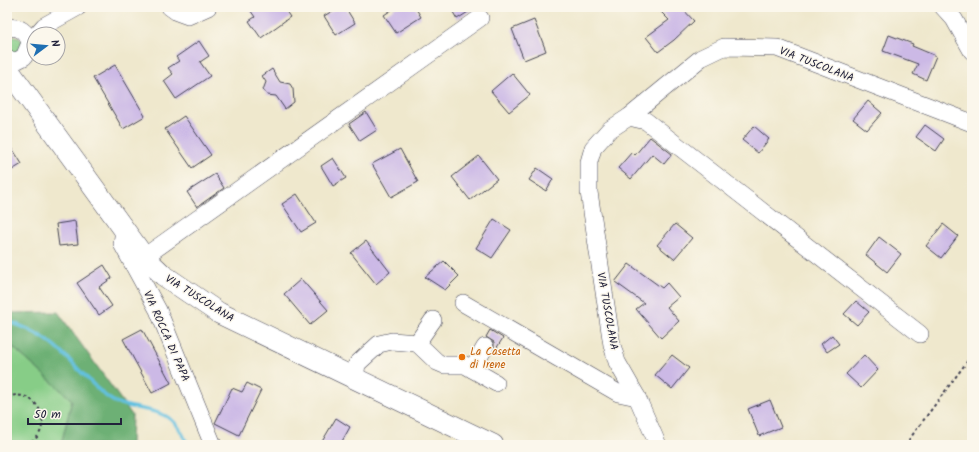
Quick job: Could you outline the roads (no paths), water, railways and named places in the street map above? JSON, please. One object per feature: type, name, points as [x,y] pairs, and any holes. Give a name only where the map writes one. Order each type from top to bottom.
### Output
[{"type":"main road","name":"VIA TUSCOLANA","points":[[7,68],[144,257],[163,275],[219,313],[493,445]]},
{"type":"street","points":[[53,26],[78,7]]},
{"type":"street","points":[[170,7],[177,12],[188,16],[208,7]]},
{"type":"street","points":[[943,7],[954,19],[972,51]]},
{"type":"street","points":[[144,257],[480,18]]},
{"type":"street","points":[[11,27],[26,35]]},
{"type":"street","name":"VIA TUSCOLANA","points":[[658,445],[637,397],[617,362],[612,345],[589,180],[589,162],[593,148],[609,130],[629,117],[701,58],[724,48],[777,48],[972,123]]},
{"type":"street","points":[[7,60],[20,60],[26,51]]},
{"type":"street","points":[[22,90],[21,70],[26,58]]},
{"type":"street","points":[[629,117],[646,121],[920,334]]},
{"type":"street","name":"VIA ROCCA DI PAPA","points":[[124,229],[122,244],[158,310],[213,445]]},
{"type":"street","points":[[464,303],[618,393],[637,397]]},
{"type":"street","points":[[417,343],[432,320]]},
{"type":"street","points":[[355,378],[357,364],[379,344],[392,341],[417,343],[437,362],[444,365],[465,365],[496,383]]},
{"type":"street","points":[[472,369],[485,347]]},
{"type":"waterway","points":[[7,321],[38,334],[55,346],[99,391],[108,398],[121,404],[154,412],[170,419],[179,428],[188,445]]},
{"type":"place","name":"La Casetta di Irene","points":[[462,357]]}]
